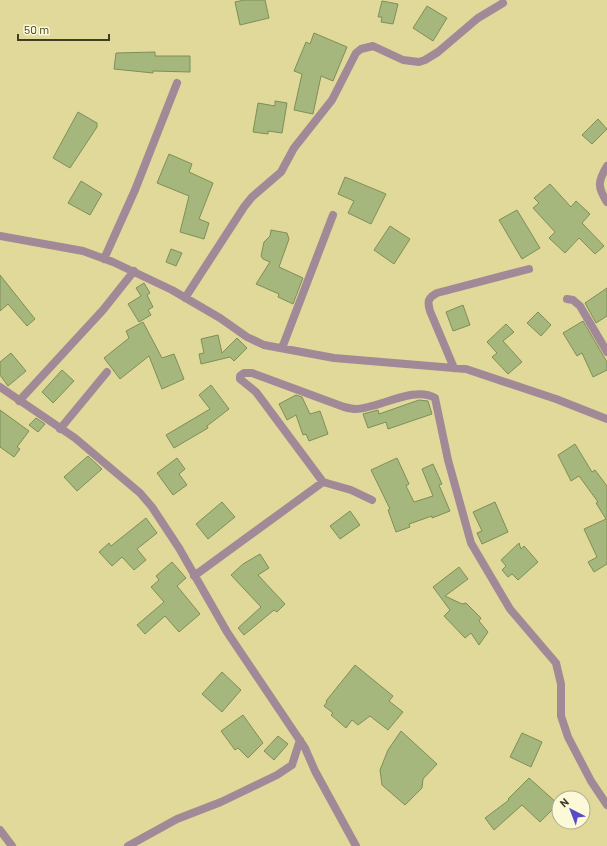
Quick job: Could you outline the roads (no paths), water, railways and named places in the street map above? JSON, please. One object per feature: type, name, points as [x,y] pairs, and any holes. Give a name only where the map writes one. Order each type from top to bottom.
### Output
[{"type":"street","points":[[185,298],[252,197],[281,172],[294,148],[332,100],[356,53],[366,46],[373,46],[403,60],[419,62],[425,60],[438,52],[478,18],[503,3]]},
{"type":"street","points":[[104,259],[135,190],[177,83]]},
{"type":"street","points":[[607,166],[599,178],[600,192],[607,202]]},
{"type":"street","points":[[282,348],[333,215]]},
{"type":"street","points":[[0,236],[84,251],[134,271],[185,298],[255,341],[334,358],[466,369],[556,398],[607,419]]},
{"type":"street","points":[[454,368],[430,311],[428,302],[430,297],[437,293],[529,269]]},
{"type":"street","points":[[19,401],[107,305],[134,271]]},
{"type":"street","points":[[567,299],[574,300],[580,306],[607,352]]},
{"type":"street","points":[[60,429],[107,372]]},
{"type":"street","points":[[372,500],[351,490],[323,482],[256,392],[240,379],[240,376],[244,373],[252,374],[344,407],[357,409],[412,396],[430,395],[434,398],[448,460],[472,543],[510,609],[556,663],[561,684],[562,716],[568,737],[591,781],[607,805]]},
{"type":"street","points":[[0,387],[75,438],[140,493],[162,520],[227,632],[300,740],[326,792],[356,846]]},
{"type":"street","points":[[194,576],[323,482]]},
{"type":"street","points":[[128,846],[177,819],[221,802],[277,775],[292,765],[300,740]]},
{"type":"street","points":[[0,830],[12,846]]}]
